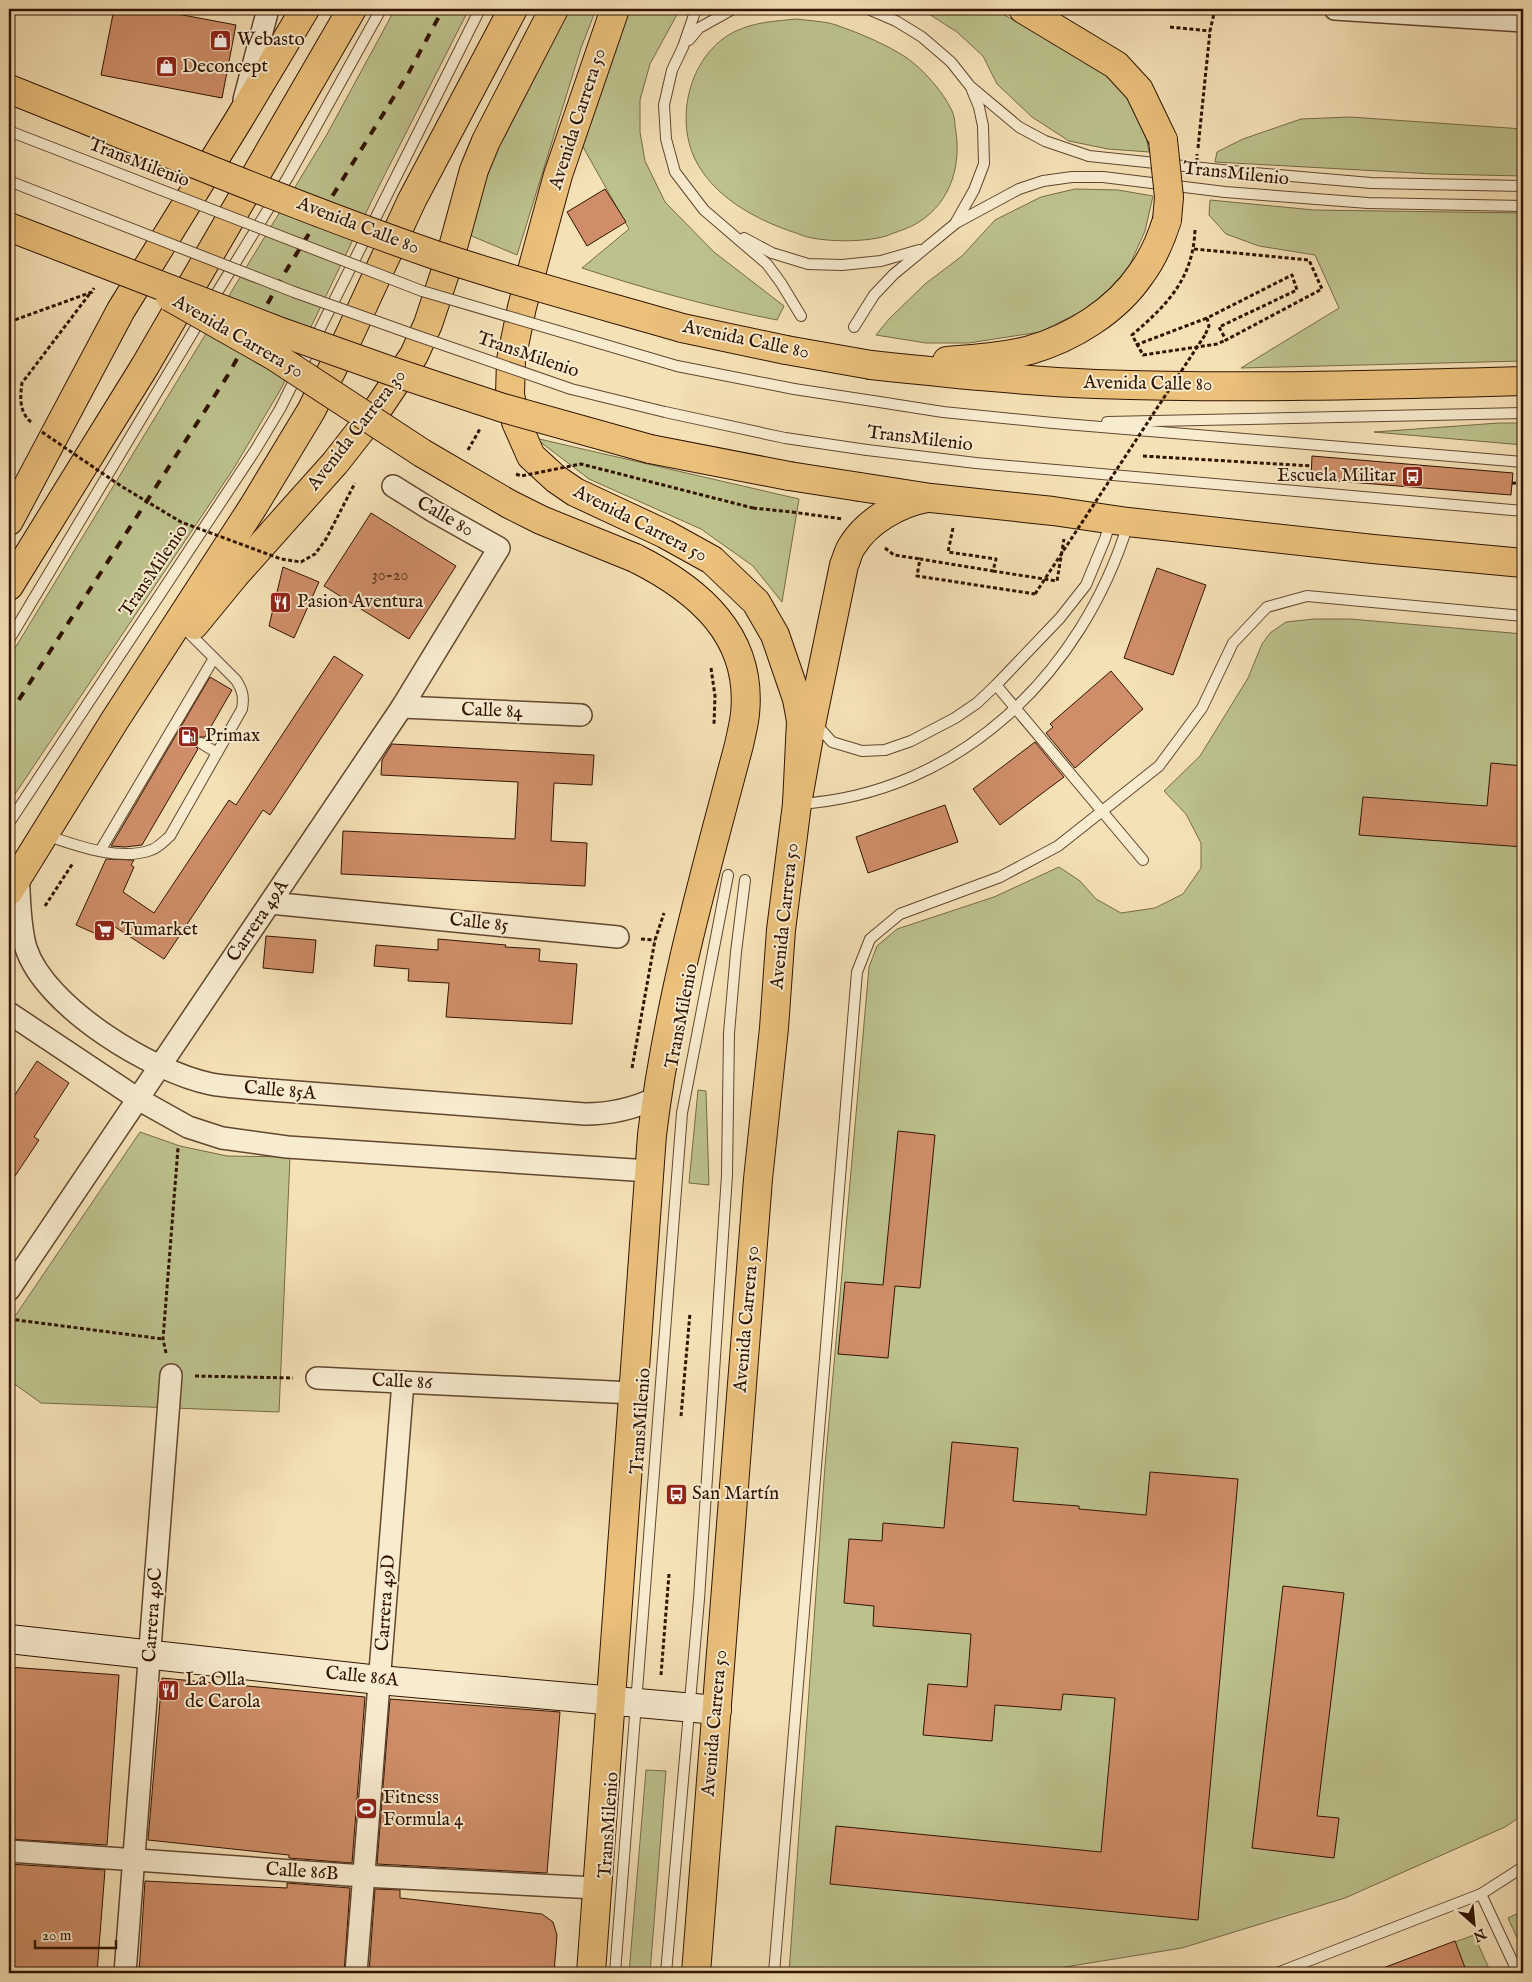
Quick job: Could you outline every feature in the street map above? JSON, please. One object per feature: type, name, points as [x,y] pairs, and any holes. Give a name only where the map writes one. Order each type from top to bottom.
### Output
[{"type":"main road","points":[[9,521],[121,310],[305,9]]},
{"type":"main road","points":[[9,586],[145,366],[352,9]]},
{"type":"main road","name":"Avenida Carrera 30","points":[[14,883],[115,720],[183,627],[311,412],[349,336],[412,200],[512,9]]},
{"type":"main road","name":"Avenida Carrera 30","points":[[183,627],[235,576],[335,462],[380,407],[414,355],[428,324],[448,266],[474,170],[486,141],[554,9]]},
{"type":"main road","name":"Avenida Carrera 50","points":[[615,9],[558,175],[522,307],[511,360],[510,396],[516,422],[531,456],[556,479],[575,492],[688,546],[712,560],[756,602],[775,634],[804,710]]},
{"type":"main road","points":[[870,365],[980,358],[1029,350],[1068,335],[1106,311],[1131,287],[1149,262],[1167,220],[1169,197],[1163,140],[1139,90],[1116,65],[1023,9]]},
{"type":"main road","name":"Avenida Calle 80","points":[[9,90],[436,255],[521,282],[682,328],[786,350],[870,365],[987,377],[1096,384],[1343,386],[1523,381]]},
{"type":"main road","points":[[9,227],[281,332],[391,371],[503,408],[650,449],[789,476],[931,498],[1373,549],[1523,563]]},
{"type":"main road","name":"Avenida Carrera 50","points":[[123,270],[274,356],[422,453],[509,504],[541,520],[635,558],[676,581],[699,598],[718,618],[732,640],[741,665],[744,683],[745,714],[739,745],[688,943],[667,1034],[656,1098],[633,1393],[624,1701],[596,1888],[591,1973]]},
{"type":"main road","name":"Avenida Carrera 50","points":[[696,1973],[758,1179],[774,1028],[781,930],[797,804],[804,710],[851,546],[865,530],[881,517],[906,504],[931,498]]},
{"type":"street","points":[[238,121],[268,9]]},
{"type":"street","points":[[1335,9],[1520,17]]},
{"type":"street","name":"Calle 80","points":[[393,486],[499,548]]},
{"type":"street","name":"Carrera 49A","points":[[9,1290],[402,707],[499,548]]},
{"type":"street","name":"Calle 84","points":[[402,707],[581,715]]},
{"type":"street","name":"Calle 85A","points":[[14,883],[26,948],[48,986],[59,999],[115,1042],[160,1066],[211,1084],[310,1094],[585,1114],[617,1112],[640,1106],[656,1098]]},
{"type":"street","name":"Calle 85","points":[[270,903],[618,937]]},
{"type":"street","points":[[9,1013],[138,1099],[180,1122],[222,1138],[252,1143],[650,1171]]},
{"type":"street","name":"Carrera 49C","points":[[125,1973],[171,1375]]},
{"type":"street","name":"Calle 86","points":[[318,1378],[633,1393]]},
{"type":"street","name":"Carrera 49D","points":[[356,1973],[403,1382]]},
{"type":"street","name":"Calle 86A","points":[[9,1639],[150,1653],[379,1680],[716,1710]]},
{"type":"street","name":"Calle 86B","points":[[9,1851],[364,1876],[596,1888]]},
{"type":"lane","points":[[9,640],[288,177],[381,9]]},
{"type":"lane","name":"TransMilenio","points":[[9,823],[250,458],[280,409],[480,9]]},
{"type":"lane","name":"TransMilenio","points":[[696,9],[683,47],[672,70],[664,105],[666,139],[675,172],[704,210],[732,232],[767,264],[782,283],[801,316]]},
{"type":"lane","name":"TransMilenio","points":[[683,47],[699,28],[733,9]]},
{"type":"lane","name":"TransMilenio","points":[[868,9],[922,37],[951,62],[970,86],[1019,127],[1045,141],[1089,156],[1371,183],[1523,186]]},
{"type":"lane","name":"TransMilenio","points":[[956,223],[974,190],[984,164],[984,126],[979,107],[970,86]]},
{"type":"lane","name":"TransMilenio","points":[[9,131],[422,291],[677,366],[794,388],[943,412],[1053,423],[1523,462]]},
{"type":"lane","name":"TransMilenio","points":[[854,327],[874,295],[894,274],[956,223],[1019,189],[1043,181],[1072,177],[1104,177],[1225,192],[1368,203],[1523,206]]},
{"type":"lane","name":"TransMilenio","points":[[9,181],[294,292],[409,333],[571,389],[665,412],[785,438],[976,463],[1523,510]]},
{"type":"lane","name":"TransMilenio","points":[[732,232],[772,253],[808,264],[842,266],[881,262],[924,248]]},
{"type":"lane","name":"TransMilenio","points":[[1053,423],[1523,413]]},
{"type":"lane","points":[[804,710],[832,742],[862,751],[885,750],[935,730],[977,703],[1060,618],[1086,585],[1105,539],[1120,521]]},
{"type":"lane","points":[[797,804],[820,802],[870,790],[922,770],[972,743],[1016,708],[1050,672],[1080,632],[1104,588],[1120,521]]},
{"type":"lane","points":[[774,1973],[857,972],[870,939],[900,914],[1000,877],[1058,846],[1158,766],[1202,708],[1234,643],[1267,607],[1307,596],[1523,616]]},
{"type":"lane","points":[[44,835],[82,848],[135,854],[154,850],[170,836],[242,709],[244,697],[242,689],[236,680],[183,627]]},
{"type":"lane","points":[[100,851],[175,728],[214,658]]},
{"type":"lane","points":[[996,685],[1143,860]]},
{"type":"lane","points":[[201,743],[217,753]]},
{"type":"lane","name":"TransMilenio","points":[[615,1973],[624,1701],[682,1113],[697,1027],[728,875]]},
{"type":"lane","points":[[666,1973],[699,1599],[727,1175],[729,1032],[736,952],[746,880]]},
{"type":"lane","points":[[1277,1973],[1481,1894],[1523,1867]]},
{"type":"lane","points":[[1481,1894],[1518,1973]]},
{"type":"path","points":[[1197,154],[1210,31],[1215,9]]},
{"type":"path","points":[[1170,27],[1210,31]]},
{"type":"path","points":[[1194,249],[1309,260],[1322,289],[1226,340],[1216,344],[1143,355],[1132,335],[1155,316],[1173,296],[1185,273],[1194,249]]},
{"type":"path","points":[[1136,345],[1207,318],[1292,275],[1297,290],[1219,327],[1226,340]]},
{"type":"path","points":[[92,292],[22,383],[20,400],[26,418],[42,432],[121,486],[181,522],[281,559],[301,562],[315,554],[326,539],[355,483]]},
{"type":"path","points":[[920,559],[917,576],[1035,594],[1205,335],[1209,326],[1207,318]]},
{"type":"path","points":[[474,423],[481,426]]},
{"type":"path","points":[[1122,447],[1131,448]]},
{"type":"path","points":[[468,449],[477,454]]},
{"type":"path","points":[[1118,455],[1128,456]]},
{"type":"path","points":[[1138,456],[1312,466]]},
{"type":"path","points":[[512,472],[521,476],[581,464],[753,508],[843,519]]},
{"type":"path","points":[[1512,484],[1523,484]]},
{"type":"path","points":[[954,522],[948,552],[996,559],[993,571]]},
{"type":"path","points":[[894,555],[1057,580],[1064,535]]},
{"type":"path","points":[[618,937],[688,943]]},
{"type":"path","points":[[180,1122],[163,1339],[171,1375],[318,1378]]},
{"type":"path","points":[[681,1416],[690,1313]]},
{"type":"path","points":[[9,1319],[163,1339]]},
{"type":"path","points":[[662,1675],[669,1574]]},
{"type":"green space","points":[[395,9],[469,9],[376,192],[282,387],[234,468],[9,803],[9,658],[326,136]]},
{"type":"green space","points":[[565,9],[596,9],[581,48],[517,255],[467,234],[483,177]]},
{"type":"green space","points":[[630,9],[680,9],[650,64],[640,100],[640,132],[645,161],[665,202],[714,252],[784,306],[777,320],[678,297],[582,268],[629,229],[582,145],[619,32]]},
{"type":"green space","points":[[921,9],[994,9],[1097,68],[1124,89],[1143,120],[1149,152],[1108,149],[1069,141],[1032,117],[997,84],[983,56],[957,32]]},
{"type":"green space","points":[[797,19],[836,25],[890,48],[920,68],[948,104],[954,116],[957,140],[957,154],[952,180],[940,203],[915,224],[878,238],[839,241],[807,237],[776,226],[735,204],[712,184],[695,159],[689,142],[686,124],[687,105],[698,69],[708,54],[720,41],[743,28],[766,22]]},
{"type":"green space","points":[[1350,117],[1523,129],[1523,176],[1434,174],[1215,162],[1217,152],[1243,139],[1301,119]]},
{"type":"green space","points":[[1075,189],[1118,190],[1153,196],[1145,231],[1128,269],[1094,305],[1040,332],[969,343],[926,343],[876,335],[889,319],[925,284],[962,256],[995,220],[1041,197]]},
{"type":"green space","points":[[1210,200],[1314,210],[1523,213],[1523,361],[1241,368],[1339,308],[1315,255],[1259,246],[1226,234],[1209,215]]},
{"type":"green space","points":[[1523,423],[1523,445],[1374,432]]},
{"type":"green space","points":[[535,438],[799,499],[782,602],[753,566],[701,529],[589,479]]},
{"type":"green space","points":[[1314,619],[1350,619],[1523,634],[1523,1815],[1505,1827],[1345,1898],[1182,1948],[1028,1973],[789,1973],[825,1466],[869,967],[877,946],[897,929],[994,897],[1059,867],[1080,881],[1096,899],[1121,913],[1155,908],[1183,894],[1201,868],[1201,843],[1186,814],[1164,791],[1200,756],[1248,678],[1262,644],[1270,633],[1286,622]]},
{"type":"green space","points":[[698,1090],[706,1091],[709,1185],[689,1183]]},
{"type":"green space","points":[[140,1132],[180,1146],[227,1156],[290,1157],[279,1412],[41,1403],[9,1380],[9,1325]]},
{"type":"green space","points":[[646,1770],[666,1771],[650,1973],[629,1973]]},
{"type":"green space","points":[[1523,1911],[1523,1951],[1508,1918]]},
{"type":"green space","points":[[1474,1935],[1491,1973],[1371,1973]]},
{"type":"building","points":[[114,9],[151,9],[236,25],[222,98],[101,75]]},
{"type":"building","points":[[605,189],[626,222],[587,246],[567,212]]},
{"type":"building","name":"Escuela Militar","points":[[1312,456],[1513,473],[1511,495],[1311,479]]},
{"type":"building","points":[[371,513],[456,566],[409,639],[324,586]]},
{"type":"building","points":[[283,567],[319,582],[294,638],[269,626]]},
{"type":"building","points":[[1157,568],[1206,585],[1173,675],[1124,658]]},
{"type":"building","points":[[334,656],[363,675],[270,815],[263,810],[164,959],[109,923],[103,937],[76,925],[106,859],[134,860],[131,865],[134,867],[123,892],[154,913],[229,800],[236,805]]},
{"type":"building","points":[[1111,671],[1143,709],[1075,768],[1046,733],[1053,727],[1050,724]]},
{"type":"building","points":[[210,677],[232,690],[205,737],[198,737],[195,740],[195,746],[198,749],[142,845],[111,846]]},
{"type":"building","points":[[1035,742],[1064,777],[1000,825],[973,789]]},
{"type":"building","points":[[392,744],[594,755],[592,785],[554,783],[551,841],[587,843],[585,886],[341,874],[343,831],[515,839],[518,782],[381,775],[382,760]]},
{"type":"building","points":[[1491,763],[1523,766],[1523,847],[1359,835],[1363,797],[1487,806]]},
{"type":"building","points":[[945,805],[958,842],[868,873],[856,837]]},
{"type":"building","points":[[266,936],[316,940],[313,973],[263,968]]},
{"type":"building","points":[[438,939],[540,949],[539,961],[577,964],[572,1024],[446,1017],[449,983],[408,981],[409,969],[374,966],[376,945],[438,950]]},
{"type":"building","points":[[37,1061],[69,1083],[34,1137],[39,1140],[9,1185],[9,1104]]},
{"type":"building","points":[[898,1131],[935,1135],[920,1288],[895,1286],[888,1358],[838,1354],[845,1282],[883,1285]]},
{"type":"building","points":[[952,1442],[1018,1448],[1013,1501],[1079,1506],[1079,1509],[1146,1515],[1150,1472],[1238,1479],[1198,1920],[830,1884],[836,1826],[1101,1852],[1115,1698],[1063,1694],[1061,1710],[995,1705],[992,1741],[923,1735],[928,1684],[967,1687],[971,1634],[873,1626],[874,1606],[844,1603],[849,1539],[882,1541],[883,1523],[944,1528]]},
{"type":"building","points":[[1283,1586],[1344,1593],[1317,1816],[1339,1818],[1334,1858],[1252,1848]]},
{"type":"building","points":[[9,1667],[119,1675],[107,1845],[9,1839]]},
{"type":"building","points":[[162,1678],[365,1697],[352,1863],[289,1858],[289,1855],[148,1840]]},
{"type":"building","points":[[390,1699],[560,1712],[547,1873],[377,1864]]},
{"type":"building","points":[[9,1864],[105,1870],[97,1973],[9,1973]]},
{"type":"building","points":[[145,1881],[287,1888],[287,1883],[350,1888],[344,1973],[139,1973]]},
{"type":"building","points":[[375,1889],[400,1890],[400,1898],[542,1914],[553,1922],[557,1935],[554,1973],[369,1973]]},
{"type":"building","points":[[1455,1941],[1467,1973],[1375,1973],[1375,1971]]},
{"type":"railway","points":[[9,715],[228,375],[284,274],[408,74],[443,9]]},
{"type":"place","name":"Webasto","points":[[221,40]]},
{"type":"place","name":"Deconcept","points":[[166,67]]},
{"type":"place","name":"Escuela Militar","points":[[1412,476]]},
{"type":"place","name":"Pasion Aventura","points":[[281,602]]},
{"type":"place","name":"Primax","points":[[189,736]]},
{"type":"place","name":"Tumarket","points":[[105,930]]},
{"type":"place","name":"San Martín","points":[[676,1494]]},
{"type":"place","name":"La Olla de Carola","points":[[169,1691]]},
{"type":"place","name":"Fitness Formula 4","points":[[367,1809]]}]
